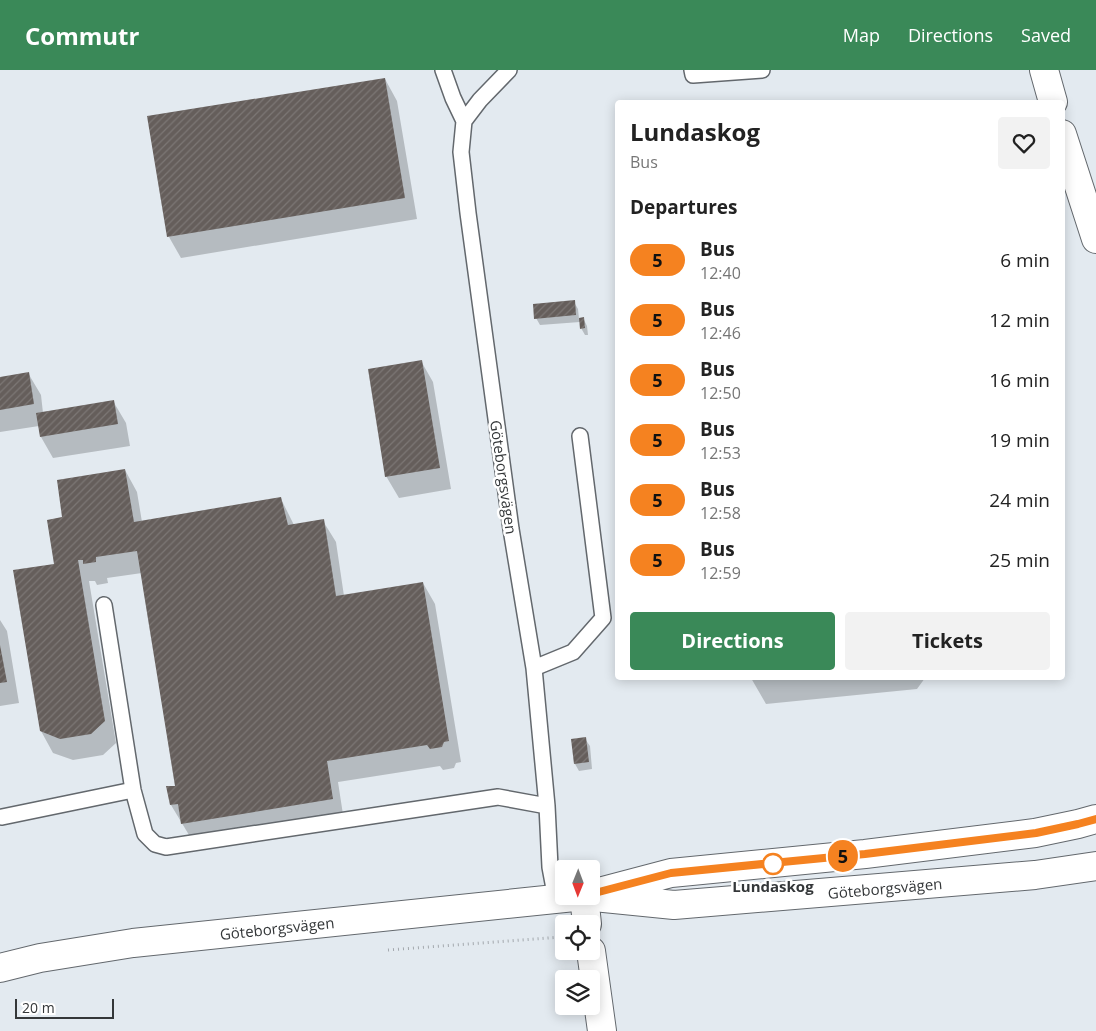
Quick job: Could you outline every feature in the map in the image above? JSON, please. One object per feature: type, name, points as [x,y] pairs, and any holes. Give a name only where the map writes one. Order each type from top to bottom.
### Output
[{"type":"street","points":[[1044,70],[1052,100]]},
{"type":"street","points":[[1065,143],[1096,239]]},
{"type":"street","points":[[600,892],[671,873],[865,854],[1036,833],[1096,819]]},
{"type":"street","name":"Göteborgsvägen","points":[[600,898],[674,905],[1035,875],[1096,866]]},
{"type":"street","name":"Göteborgsvägen","points":[[0,968],[40,958],[133,943],[555,899]]},
{"type":"street","points":[[591,960],[602,1031]]},
{"type":"lane","points":[[443,70],[464,121],[480,100],[509,70]]},
{"type":"lane","points":[[692,70],[692,75],[762,70]]},
{"type":"lane","name":"Göteborgsvägen","points":[[464,121],[461,152],[468,213],[511,528],[534,668],[547,806],[550,867],[555,894]]},
{"type":"lane","points":[[534,668],[573,652],[603,618],[580,436]]},
{"type":"lane","points":[[104,605],[133,790],[145,834],[155,844],[166,847],[498,797],[547,806]]},
{"type":"lane","points":[[2,817],[133,790]]},
{"type":"path","points":[[387,950],[555,938]]},
{"type":"building","points":[[385,78],[405,198],[167,237],[147,116]]},
{"type":"building","points":[[575,300],[576,315],[534,319],[533,304]]},
{"type":"building","points":[[584,317],[585,328],[580,329],[579,318]]},
{"type":"building","points":[[422,360],[440,468],[385,477],[368,369]]},
{"type":"building","points":[[29,372],[34,404],[0,410],[0,377]]},
{"type":"building","points":[[114,400],[118,424],[40,437],[36,413]]},
{"type":"building","points":[[125,469],[134,522],[281,497],[288,525],[324,519],[336,596],[423,582],[449,741],[444,742],[442,747],[430,749],[427,745],[327,761],[333,799],[181,824],[178,804],[170,805],[166,786],[175,786],[137,551],[96,557],[96,562],[83,564],[83,560],[78,560],[105,721],[91,734],[60,739],[40,731],[13,570],[54,564],[47,520],[62,517],[57,480]]},
{"type":"building","points":[[0,645],[7,682],[0,683]]},
{"type":"building","points":[[586,737],[589,762],[574,764],[571,739]]},
{"type":"bus line","name":"5","points":[[600,892],[671,873],[865,854],[1036,833],[1096,819]]},
{"type":"place","name":"Lundaskog","points":[[773,864]]}]
